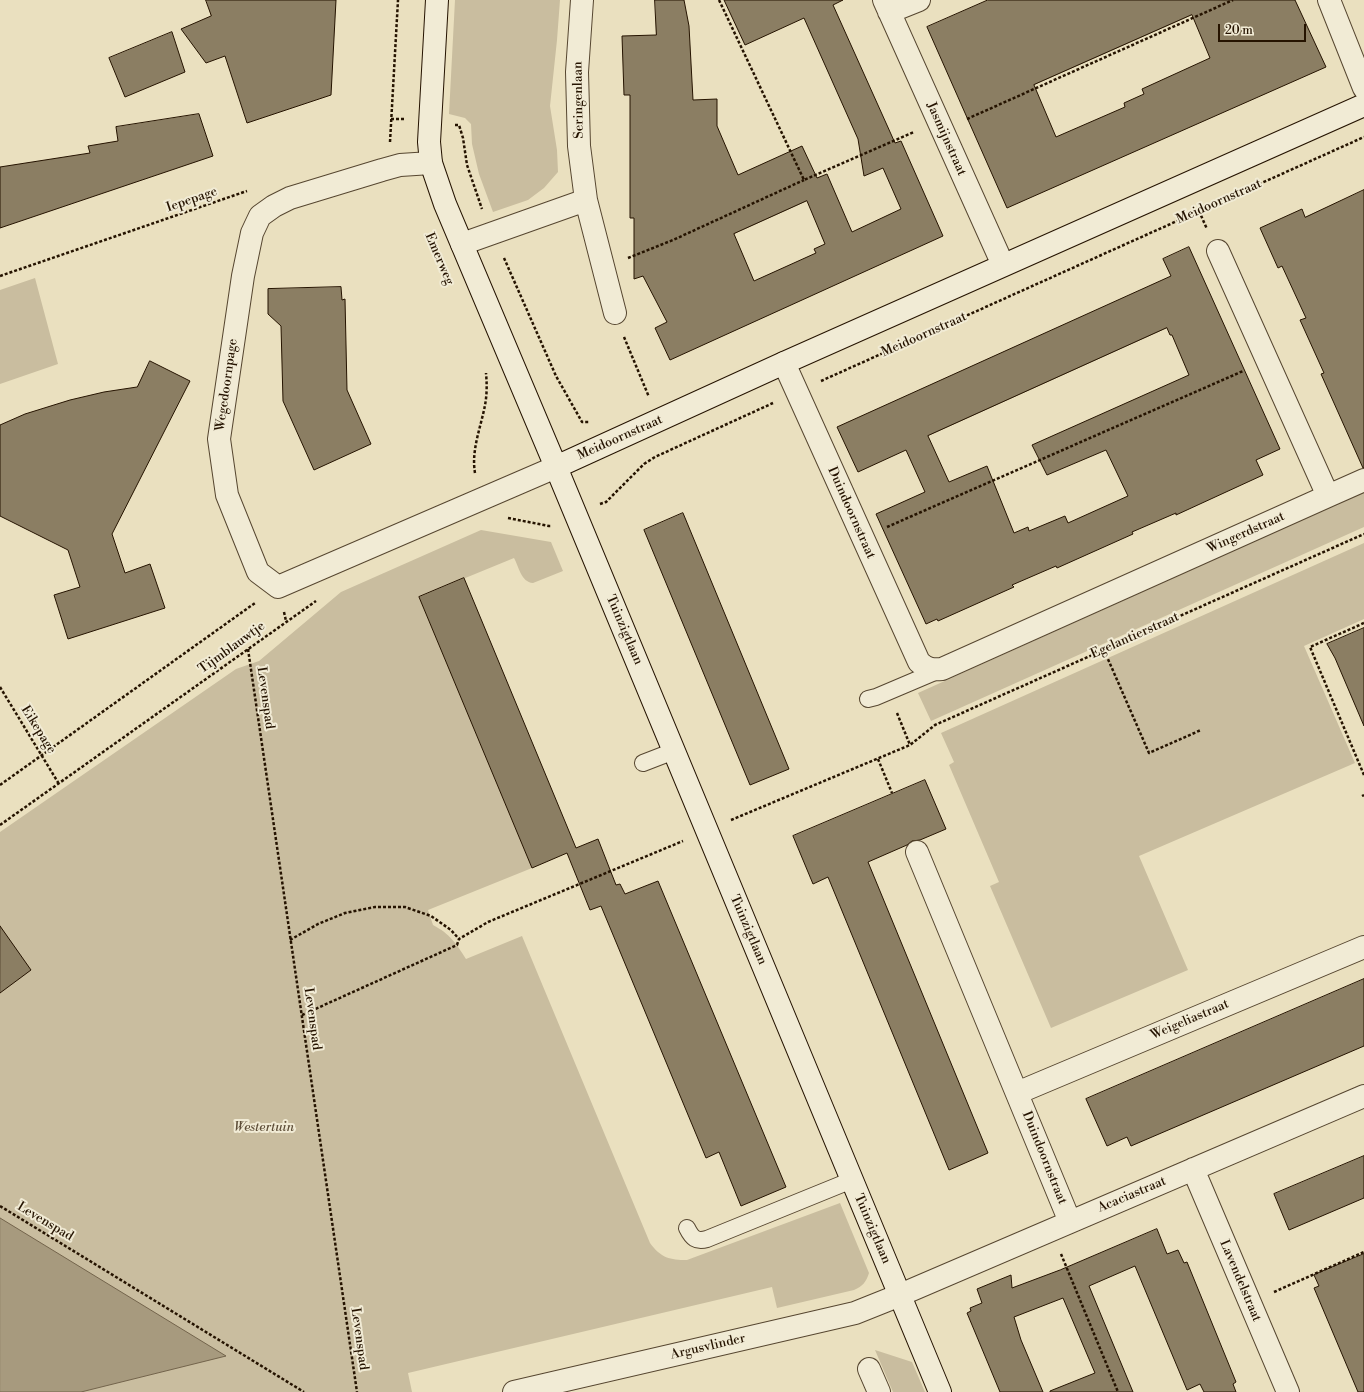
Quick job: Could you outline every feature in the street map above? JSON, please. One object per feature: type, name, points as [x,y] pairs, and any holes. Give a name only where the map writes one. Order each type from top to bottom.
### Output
[{"type":"street","name":"Emerweg","points":[[437,0],[429,142],[431,163],[445,204],[556,467]]},
{"type":"street","name":"Seringenlaan","points":[[582,0],[577,72],[579,146],[586,200],[615,313]]},
{"type":"street","name":"Jasmijnstraat","points":[[919,0],[887,6],[1003,265]]},
{"type":"street","points":[[1329,0],[1364,88]]},
{"type":"street","name":"Meidoornstraat","points":[[556,467],[784,363],[1364,105]]},
{"type":"street","name":"Wegedoornpage","points":[[278,587],[258,572],[227,495],[219,439],[243,276],[252,233],[260,216],[274,206],[290,198],[400,165],[431,163]]},
{"type":"street","points":[[462,244],[586,200]]},
{"type":"street","points":[[1218,252],[1328,496],[1364,480]]},
{"type":"street","name":"Duindoornstraat","points":[[784,363],[919,662],[926,668],[934,670],[942,669]]},
{"type":"street","points":[[278,587],[488,506],[556,467]]},
{"type":"street","name":"Tuinzigtlaan","points":[[556,467],[940,1392]]},
{"type":"street","name":"Wingerdstraat","points":[[942,669],[1328,496]]},
{"type":"street","name":"Duindoornstraat","points":[[917,852],[1017,1093],[1060,1226]]},
{"type":"street","name":"Weigeliastraat","points":[[1017,1093],[1364,948]]},
{"type":"street","name":"Acaciastraat","points":[[900,1295],[1364,1096]]},
{"type":"street","name":"Lavendelstraat","points":[[1193,1169],[1288,1392]]},
{"type":"street","name":"Argusvlinder","points":[[514,1392],[854,1313],[900,1295]]},
{"type":"street","points":[[869,1369],[879,1392]]},
{"type":"lane","points":[[868,699],[942,669]]},
{"type":"lane","points":[[643,763],[674,751]]},
{"type":"lane","points":[[687,1228],[694,1239],[701,1241],[707,1240],[852,1180]]},
{"type":"path","points":[[398,0],[390,142],[400,165]]},
{"type":"path","points":[[719,0],[804,180]]},
{"type":"path","points":[[603,268],[673,240],[804,180],[940,126],[1233,0]]},
{"type":"path","points":[[391,119],[430,120],[459,125],[468,165],[481,206],[556,376],[582,422],[596,421]]},
{"type":"path","name":"Meidoornstraat","points":[[488,506],[549,526],[576,515],[606,502],[644,464],[655,457],[1364,138]]},
{"type":"path","name":"Iepepage","points":[[0,276],[248,191]]},
{"type":"path","points":[[615,313],[650,400]]},
{"type":"path","points":[[862,538],[1267,360]]},
{"type":"path","points":[[485,370],[487,384],[486,403],[474,460],[475,472],[488,506]]},
{"type":"path","name":"Egelantierstraat","points":[[888,692],[910,745],[936,725],[1364,534]]},
{"type":"path","points":[[0,785],[43,756],[278,587]]},
{"type":"path","name":"Tijmblauwtje","points":[[0,825],[60,784],[317,600]]},
{"type":"path","points":[[1364,623],[1310,647],[1364,775]]},
{"type":"path","name":"Levenspad","points":[[248,649],[357,1392]]},
{"type":"path","points":[[1104,650],[1149,753],[1201,730]]},
{"type":"path","name":"Eikepage","points":[[0,687],[60,784]]},
{"type":"path","points":[[878,759],[892,793]]},
{"type":"path","points":[[290,940],[318,924],[345,913],[375,907],[405,907],[430,916],[451,930],[458,939],[457,945],[302,1015]]},
{"type":"path","name":"Levenspad","points":[[0,1206],[304,1392]]},
{"type":"path","points":[[1060,1226],[1118,1392]]},
{"type":"path","points":[[1249,1302],[1364,1252]]},
{"type":"green space","points":[[455,0],[560,0],[550,106],[557,150],[558,172],[544,188],[528,200],[493,212],[479,174],[472,144],[471,124],[465,118],[449,114]]},
{"type":"green space","points":[[35,278],[58,364],[0,384],[0,290]]},
{"type":"green space","points":[[1364,492],[1364,527],[931,721],[918,693]]},
{"type":"green space","name":"Westertuin","points":[[481,530],[551,542],[563,571],[533,583],[529,582],[521,574],[514,558],[419,597],[532,868],[428,910],[433,925],[452,939],[466,959],[522,936],[650,1243],[658,1252],[671,1259],[687,1260],[840,1203],[869,1273],[867,1279],[860,1287],[854,1290],[777,1308],[772,1287],[408,1373],[412,1392],[0,1392],[0,832],[236,669],[259,661],[341,592]]},
{"type":"green space","points":[[1364,543],[1364,619],[1304,646],[1355,763],[1139,856],[1188,970],[1051,1028],[990,886],[999,882],[949,765],[954,762],[941,733]]},
{"type":"green space","points":[[875,1350],[912,1362],[925,1392],[893,1392]]},
{"type":"shaded area","points":[[0,1218],[226,1356],[81,1392],[0,1392]]},
{"type":"building","points":[[206,0],[336,0],[331,95],[247,123],[225,56],[206,63],[181,29],[211,16]]},
{"type":"building","points":[[655,0],[684,0],[689,26],[693,100],[717,99],[717,126],[738,175],[802,146],[817,178],[827,174],[852,232],[901,209],[883,168],[864,176],[858,139],[804,18],[745,45],[724,0],[843,0],[833,5],[895,143],[901,141],[943,236],[670,360],[655,328],[667,322],[643,276],[634,279],[634,218],[630,218],[630,95],[624,95],[622,36],[656,35]],"holes":[[[807,201],[825,244],[814,249],[816,253],[754,281],[734,234]]]},
{"type":"building","points":[[988,0],[1295,0],[1326,67],[1007,208],[927,27]],"holes":[[[1192,15],[1210,58],[1142,89],[1144,94],[1124,103],[1125,107],[1056,137],[1034,85]]]},
{"type":"building","points":[[172,32],[185,72],[125,97],[109,58]]},
{"type":"building","points":[[199,114],[213,156],[0,228],[0,167],[90,153],[88,146],[118,141],[116,127]]},
{"type":"building","points":[[1364,190],[1363,468],[1321,374],[1324,373],[1300,320],[1306,318],[1282,266],[1278,268],[1260,228],[1302,209],[1305,217]]},
{"type":"building","points":[[1189,247],[1280,449],[1256,460],[1263,475],[1176,515],[1176,513],[1132,532],[1133,534],[1057,568],[1056,566],[1012,585],[1014,587],[938,621],[937,619],[926,624],[876,514],[925,492],[906,450],[858,472],[837,427],[1171,276],[1163,259]],"holes":[[[1167,328],[1170,335],[1172,335],[1189,375],[1032,445],[1047,475],[1106,450],[1128,496],[1068,523],[1065,516],[1029,531],[1028,527],[1014,533],[987,466],[949,482],[928,436]]]},
{"type":"building","points":[[341,287],[342,300],[345,299],[347,390],[371,444],[314,470],[283,401],[281,326],[268,314],[268,289]]},
{"type":"building","points":[[150,361],[190,381],[112,534],[125,573],[150,564],[165,608],[68,639],[54,595],[80,587],[68,550],[0,516],[0,425],[25,414],[70,400],[104,392],[137,387]]},
{"type":"building","points":[[683,513],[789,769],[750,785],[644,530]]},
{"type":"building","points":[[464,578],[576,848],[598,839],[616,885],[620,884],[625,894],[658,881],[786,1187],[741,1206],[719,1152],[706,1158],[601,906],[590,910],[567,853],[532,868],[419,597]]},
{"type":"building","points":[[1364,628],[1364,726],[1335,658],[1327,644]]},
{"type":"building","points":[[925,780],[946,829],[920,840],[912,841],[907,845],[868,862],[988,1153],[949,1170],[828,877],[813,884],[793,836]]},
{"type":"building","points":[[0,926],[31,970],[0,993]]},
{"type":"building","points":[[1364,979],[1364,1046],[1131,1146],[1127,1137],[1107,1146],[1086,1099]]},
{"type":"building","points":[[1364,1156],[1364,1198],[1289,1230],[1274,1194]]},
{"type":"building","points":[[1157,1229],[1167,1254],[1178,1250],[1184,1263],[1187,1262],[1236,1382],[1233,1384],[1236,1392],[1204,1392],[1200,1384],[1187,1390],[1135,1266],[1089,1286],[1133,1392],[1050,1392],[1095,1373],[1063,1298],[1014,1317],[1021,1340],[1043,1392],[1000,1392],[967,1313],[971,1311],[970,1308],[982,1303],[977,1289],[1011,1275],[1012,1288],[1060,1270]]},
{"type":"building","points":[[1364,1254],[1364,1392],[1358,1392],[1314,1288],[1319,1286],[1314,1275]]}]
